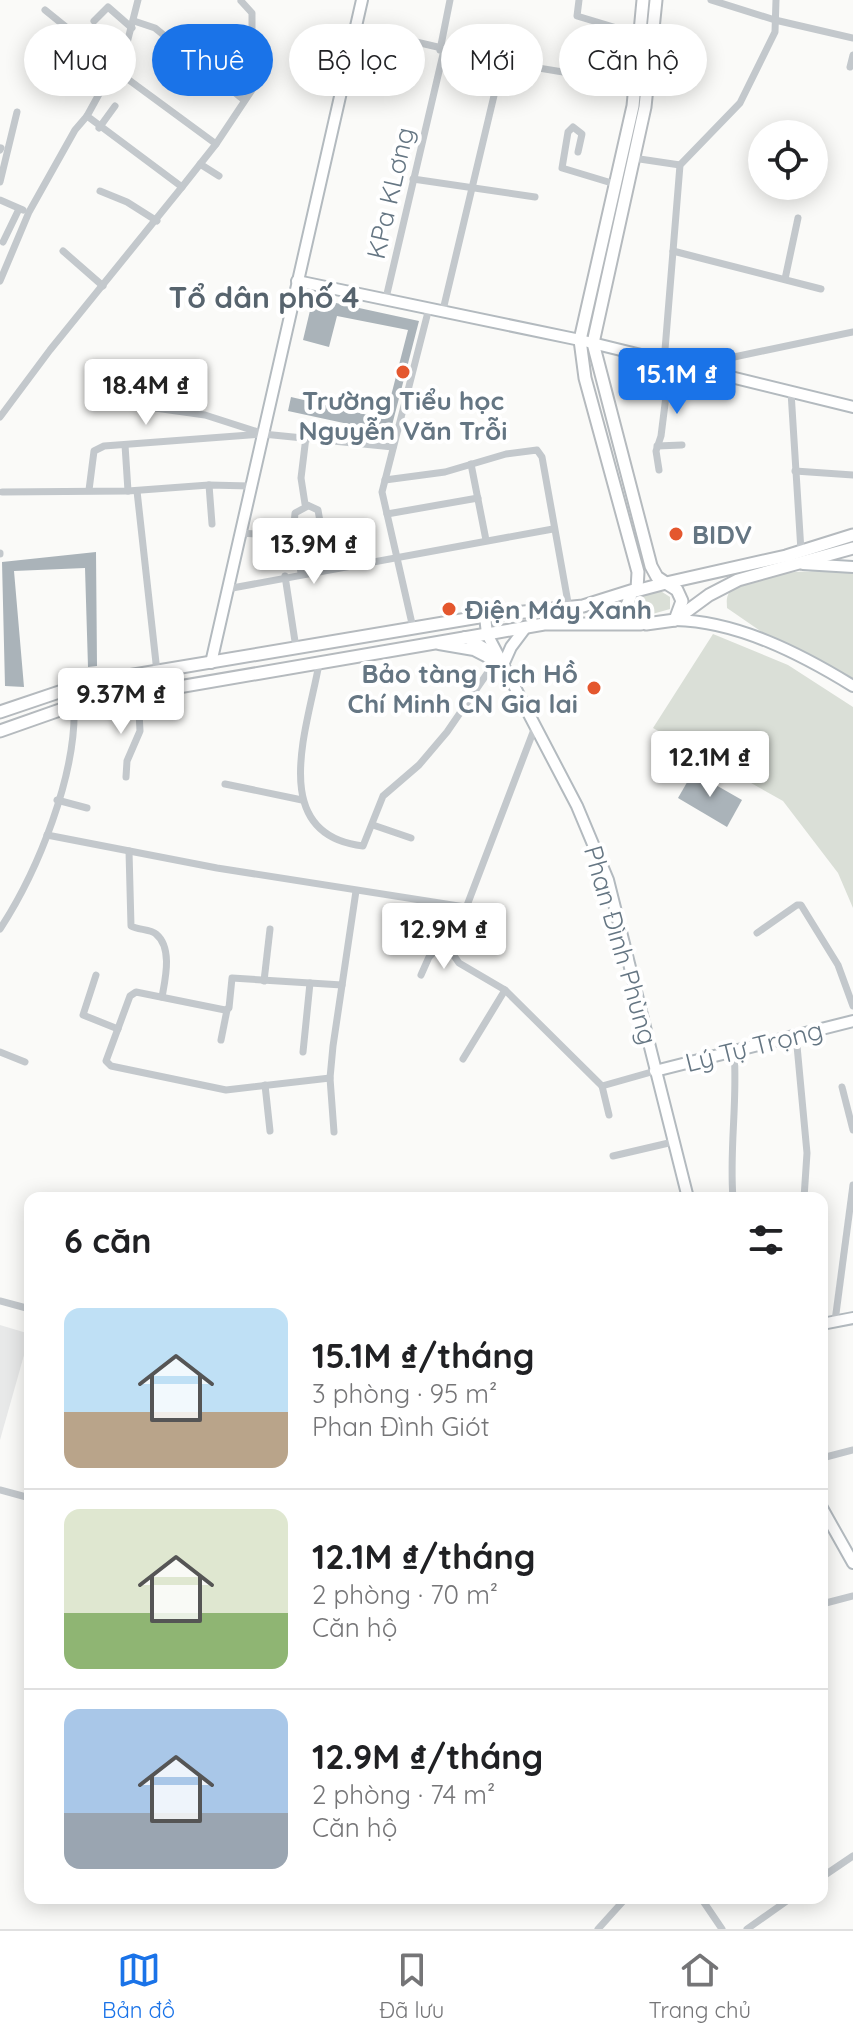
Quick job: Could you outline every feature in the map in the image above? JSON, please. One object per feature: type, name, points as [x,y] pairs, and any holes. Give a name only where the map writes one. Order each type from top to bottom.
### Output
[{"type":"main road","points":[[641,24],[643,0]]},
{"type":"main road","points":[[652,24],[656,0]]},
{"type":"main road","points":[[639,96],[615,184],[580,340],[585,378],[638,572],[637,589],[629,597],[626,608],[631,618],[641,624]]},
{"type":"main road","points":[[641,96],[633,158],[593,343],[599,376],[651,566],[657,577],[677,590],[682,601],[682,608],[675,620]]},
{"type":"main road","points":[[2,708],[74,687],[157,672],[485,616],[569,608],[853,535]]},
{"type":"main road","points":[[0,731],[74,705],[526,627],[584,623],[662,624],[675,620],[723,587],[853,548]]},
{"type":"main road","points":[[807,549],[837,552]]},
{"type":"main road","points":[[211,663],[214,681]]},
{"type":"street","points":[[94,21],[108,7],[133,24],[138,0]]},
{"type":"street","points":[[357,24],[362,0]]},
{"type":"street","name":"KPa KLơng","points":[[446,24],[450,0]]},
{"type":"street","points":[[579,0],[577,16],[604,24]]},
{"type":"street","points":[[711,0],[775,20],[853,38]]},
{"type":"street","points":[[659,470],[657,446],[661,436],[667,363],[680,165],[740,103],[775,32],[776,0]]},
{"type":"street","points":[[0,417],[157,221],[216,144],[258,81],[261,68],[252,43],[252,13],[241,1]]},
{"type":"street","points":[[45,10],[62,24]]},
{"type":"street","name":"KPa KLơng","points":[[386,298],[441,54]]},
{"type":"street","points":[[850,67],[853,55]]},
{"type":"street","points":[[136,82],[216,144]]},
{"type":"street","points":[[0,281],[29,212],[75,130],[98,96]]},
{"type":"street","points":[[239,96],[244,100]]},
{"type":"street","points":[[211,663],[340,96]]},
{"type":"street","points":[[443,310],[494,96]]},
{"type":"street","points":[[99,128],[115,106]]},
{"type":"street","points":[[0,182],[17,112]]},
{"type":"street","points":[[87,116],[99,128],[182,187]]},
{"type":"street","points":[[578,152],[582,134],[573,127],[568,132],[562,168],[615,184]]},
{"type":"street","points":[[633,158],[680,165]]},
{"type":"street","points":[[200,164],[219,176]]},
{"type":"street","points":[[413,179],[535,197]]},
{"type":"street","points":[[100,191],[157,221]]},
{"type":"street","points":[[112,207],[118,198]]},
{"type":"street","points":[[0,200],[29,212]]},
{"type":"street","points":[[3,242],[19,209]]},
{"type":"street","points":[[785,279],[798,218]]},
{"type":"street","points":[[63,251],[103,286]]},
{"type":"street","points":[[673,251],[821,289]]},
{"type":"street","points":[[297,281],[580,340],[853,407]]},
{"type":"street","points":[[413,628],[382,492],[429,308]]},
{"type":"street","points":[[702,371],[734,357],[852,332],[853,322]]},
{"type":"street","points":[[791,392],[795,471],[807,549]]},
{"type":"street","points":[[148,407],[205,415],[263,434]]},
{"type":"street","points":[[89,490],[94,451],[104,446],[263,434],[393,447]]},
{"type":"street","points":[[306,437],[301,478],[308,506]]},
{"type":"street","points":[[125,445],[157,672]]},
{"type":"street","points":[[657,446],[682,445]]},
{"type":"street","points":[[385,480],[445,472],[531,450],[540,453],[569,608]]},
{"type":"street","points":[[471,464],[486,540]]},
{"type":"street","points":[[795,471],[853,475]]},
{"type":"street","points":[[209,485],[212,524]]},
{"type":"street","points":[[2,492],[250,486]]},
{"type":"street","points":[[387,514],[478,498]]},
{"type":"street","points":[[301,573],[295,513],[308,506]]},
{"type":"street","points":[[308,506],[318,510],[328,568]]},
{"type":"street","points":[[227,589],[553,529]]},
{"type":"street","points":[[240,533],[295,535]]},
{"type":"street","points":[[837,552],[853,555]]},
{"type":"street","points":[[801,564],[853,567]]},
{"type":"street","points":[[285,576],[296,648]]},
{"type":"street","name":"Phan Đình Phùng","points":[[485,616],[487,634],[499,661],[577,806],[608,880],[686,1192]]},
{"type":"street","points":[[675,620],[700,620],[723,626],[794,654],[853,686]]},
{"type":"street","points":[[319,664],[304,726],[302,800],[314,826],[342,841],[363,846],[383,796],[440,742],[526,627]]},
{"type":"street","points":[[465,637],[499,661]]},
{"type":"street","points":[[433,643],[474,650],[499,661]]},
{"type":"street","points":[[126,777],[127,761],[140,731],[138,693]]},
{"type":"street","points":[[0,929],[27,883],[47,835],[73,750],[74,705]]},
{"type":"street","points":[[450,950],[535,727]]},
{"type":"street","points":[[225,784],[302,800]]},
{"type":"street","points":[[57,800],[87,808]]},
{"type":"street","points":[[373,825],[411,838]]},
{"type":"street","points":[[47,835],[356,891],[465,907]]},
{"type":"street","points":[[129,851],[131,926],[155,933],[163,945],[166,971],[162,997]]},
{"type":"street","points":[[334,1132],[330,1078],[356,891]]},
{"type":"street","points":[[757,933],[801,905],[838,965],[853,1006]]},
{"type":"street","points":[[264,981],[270,929]]},
{"type":"street","points":[[421,975],[434,950],[439,947],[450,950],[459,963],[505,990],[602,1086],[609,1115]]},
{"type":"street","points":[[96,975],[83,1015],[118,1029]]},
{"type":"street","points":[[221,1040],[232,978],[342,985]]},
{"type":"street","points":[[303,1052],[310,983]]},
{"type":"street","points":[[463,1059],[505,990]]},
{"type":"street","points":[[227,1010],[132,993],[106,1061],[109,1066],[226,1090],[330,1078]]},
{"type":"street","name":"Lý Tự Trọng","points":[[655,1071],[853,1021]]},
{"type":"street","points":[[796,1035],[807,1153],[804,1192]]},
{"type":"street","points":[[733,1192],[732,1142],[737,1082],[734,1051]]},
{"type":"street","points":[[0,1052],[25,1062]]},
{"type":"street","points":[[602,1086],[655,1071]]},
{"type":"street","points":[[265,1085],[270,1131]]},
{"type":"street","points":[[842,1087],[853,1130]]},
{"type":"street","points":[[613,1156],[673,1142]]},
{"type":"street","points":[[835,1321],[853,1185]]},
{"type":"street","points":[[0,1301],[24,1307]]},
{"type":"street","points":[[828,1323],[853,1318]]},
{"type":"street","points":[[828,1456],[853,1450]]},
{"type":"street","points":[[0,1490],[24,1496]]},
{"type":"street","points":[[828,1519],[853,1563]]},
{"type":"street","points":[[828,1602],[853,1596]]},
{"type":"street","points":[[828,1873],[853,1856]]},
{"type":"street","points":[[598,1929],[621,1904]]},
{"type":"street","points":[[705,1904],[722,1929]]},
{"type":"street","points":[[747,1929],[782,1904]]},
{"type":"shaded area","points":[[853,573],[853,686],[794,654],[727,608],[728,595],[734,587],[744,582],[774,574]]},
{"type":"shaded area","points":[[659,590],[670,597],[670,609],[649,615],[633,609],[634,597]]},
{"type":"shaded area","points":[[713,634],[788,665],[853,707],[853,908],[838,873],[783,801],[653,728]]},
{"type":"shaded area","points":[[0,1325],[24,1332],[24,1355],[0,1440]]},
{"type":"building","name":"Trường Tiểu học Nguyễn Văn Trỗi","points":[[313,298],[419,321],[390,433],[288,411],[291,397],[385,419],[408,330],[337,316],[329,347],[303,340]]},
{"type":"building","points":[[96,552],[97,666],[88,667],[85,568],[14,571],[24,687],[5,686],[2,562]]},
{"type":"building","points":[[693,772],[742,800],[727,827],[678,798]]},
{"type":"place","name":"Trường Tiểu học Nguyễn Văn Trỗi","points":[[403,372]]},
{"type":"place","name":"BIDV","points":[[676,534]]},
{"type":"place","name":"Điện Máy Xanh","points":[[449,609]]},
{"type":"place","name":"Bảo tàng Tịch Hồ Chí Minh CN Gia lai","points":[[594,688]]},
{"type":"district","name":"Tổ dân phố 4","points":[[264,297]]}]
